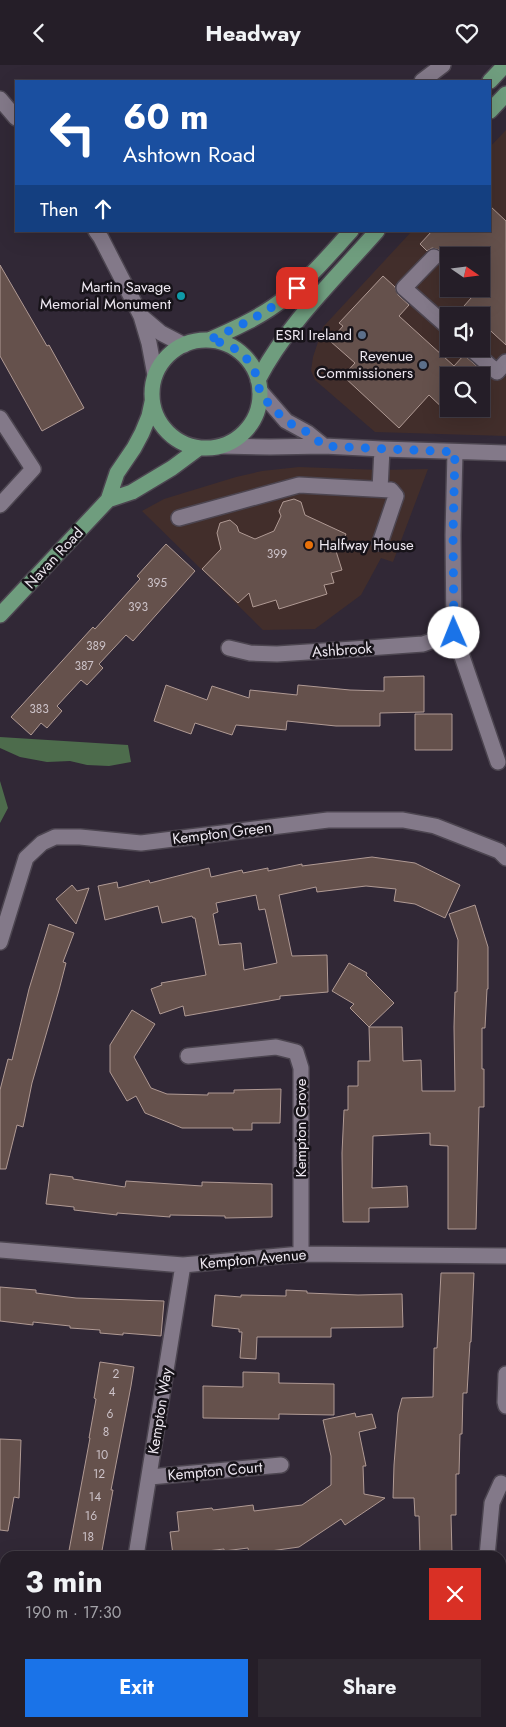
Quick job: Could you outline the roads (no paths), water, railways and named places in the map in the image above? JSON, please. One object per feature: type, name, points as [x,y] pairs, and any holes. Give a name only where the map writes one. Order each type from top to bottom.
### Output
[{"type":"main road","points":[[491,80],[505,65]]},
{"type":"main road","points":[[491,110],[506,95]]},
{"type":"main road","points":[[209,340],[248,322],[285,298],[309,277],[350,232]]},
{"type":"main road","points":[[259,386],[249,361],[241,353],[226,344],[209,340],[196,341],[184,345],[166,357],[155,375],[152,402],[159,422],[171,436],[183,443],[199,448],[222,446],[238,437],[254,419],[258,407],[259,386],[269,359],[286,334],[376,232]]},
{"type":"main road","name":"Navan Road","points":[[0,615],[108,500],[117,473],[142,433],[152,402]]},
{"type":"main road","name":"Navan Road","points":[[108,500],[132,492],[172,468],[199,448]]},
{"type":"street","points":[[423,80],[443,65]]},
{"type":"street","points":[[0,99],[15,117]]},
{"type":"street","points":[[97,232],[102,238],[140,316],[149,343],[155,375]]},
{"type":"street","points":[[434,257],[404,288],[440,320]]},
{"type":"street","points":[[140,316],[161,333],[184,345]]},
{"type":"street","points":[[480,357],[497,372],[506,362]]},
{"type":"street","points":[[259,386],[286,421],[308,433],[324,446]]},
{"type":"street","points":[[0,417],[33,469],[0,505]]},
{"type":"street","points":[[222,446],[324,446],[506,453]]},
{"type":"street","points":[[380,489],[382,449]]},
{"type":"street","points":[[455,452],[453,535],[454,633],[498,762]]},
{"type":"street","points":[[179,518],[299,485],[391,490],[396,496],[380,543]]},
{"type":"street","name":"Ashbrook","points":[[229,649],[250,653],[277,654],[354,649],[423,644],[454,633]]},
{"type":"street","name":"Kempton Green","points":[[0,942],[26,859],[42,843],[55,837],[80,837],[141,843],[328,820],[403,820],[435,827],[499,851],[506,858]]},
{"type":"street","name":"Kempton Grove","points":[[188,1056],[276,1047],[296,1052],[301,1067],[301,1253]]},
{"type":"street","name":"Kempton Avenue","points":[[0,1251],[183,1265],[301,1253],[506,1256]]},
{"type":"street","name":"Kempton Way","points":[[137,1551],[183,1265]]},
{"type":"street","points":[[506,1374],[506,1406]]},
{"type":"street","name":"Kempton Court","points":[[150,1477],[281,1465]]},
{"type":"street","points":[[488,1551],[492,1503],[501,1483]]},
{"type":"place","name":"Martin Savage Memorial Monument","points":[[181,296]]},
{"type":"place","name":"ESRI Ireland","points":[[362,335]]},
{"type":"place","name":"Revenue Commissioners","points":[[423,365]]},
{"type":"place","name":"Halfway House","points":[[309,545]]}]
